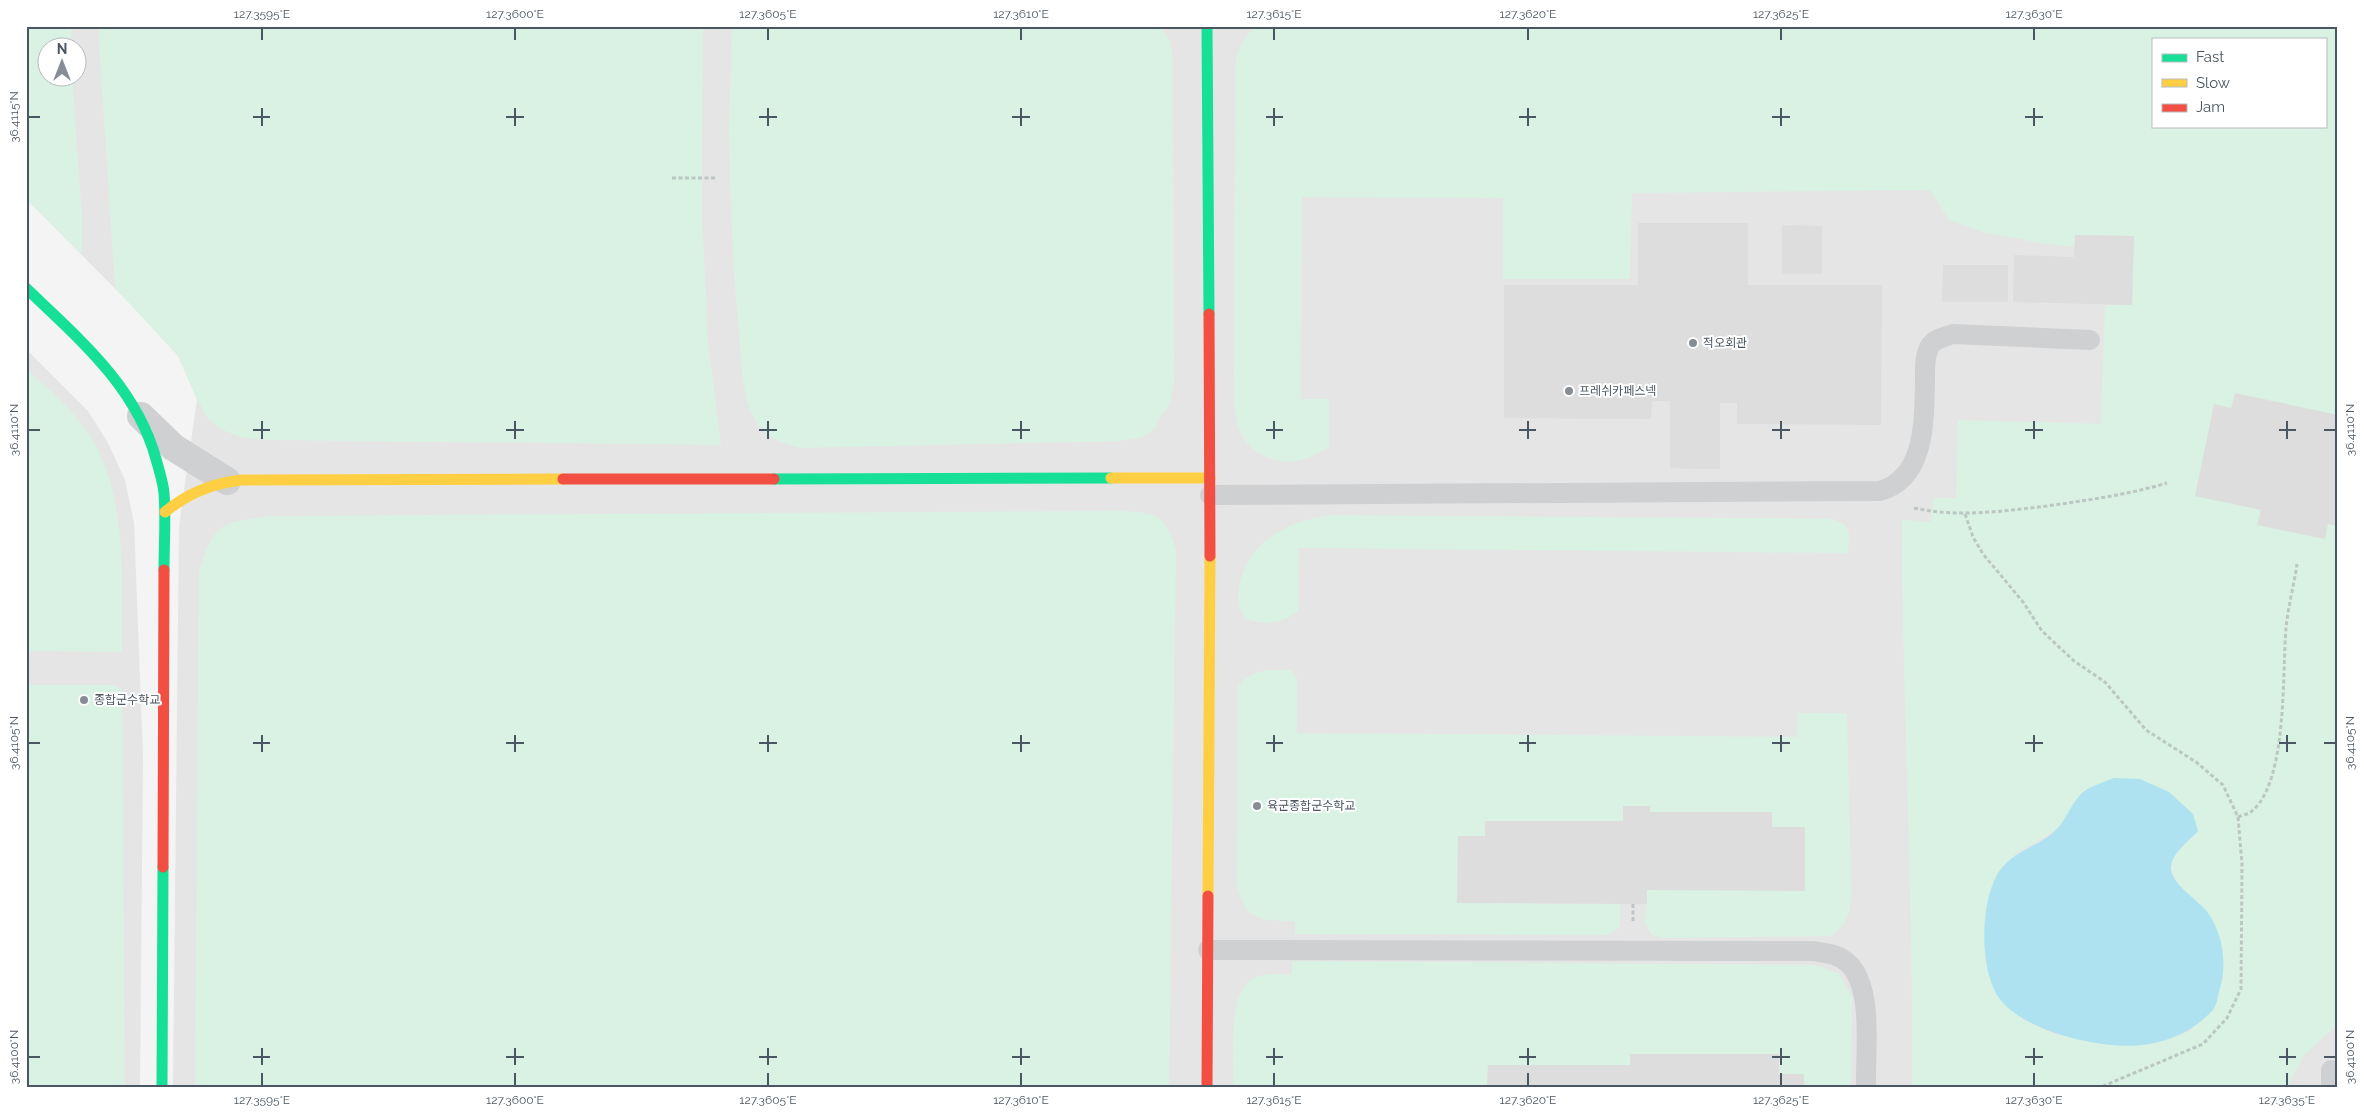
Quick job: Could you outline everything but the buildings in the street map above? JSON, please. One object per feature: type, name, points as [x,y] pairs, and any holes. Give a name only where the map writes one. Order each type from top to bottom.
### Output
[{"type":"street","points":[[1207,26],[1210,487],[1207,1087]]},
{"type":"street","points":[[26,288],[112,373],[140,416],[160,475],[165,512],[162,1087]]},
{"type":"street","points":[[140,416],[174,447],[227,481]]},
{"type":"street","points":[[165,512],[191,493],[206,485],[227,481],[1210,487]]},
{"type":"lane","points":[[1210,487],[1880,491],[1894,487],[1906,478],[1914,463],[1920,443],[1925,398],[1926,358],[1930,346],[1939,338],[1953,334],[2090,340]]},
{"type":"lane","points":[[1208,950],[1813,951],[1832,954],[1848,963],[1859,978],[1864,998],[1866,1087]]},
{"type":"path","points":[[672,178],[717,178]]},
{"type":"path","points":[[1880,491],[1901,505],[1930,512],[1965,514],[2015,510],[2125,495],[2167,483]]},
{"type":"path","points":[[1965,514],[1973,537],[1984,554],[2024,602],[2042,631],[2074,661],[2105,682],[2146,730],[2196,762],[2223,785],[2238,817],[2242,864],[2241,989],[2227,1018],[2203,1044],[2101,1087]]},
{"type":"path","points":[[2238,817],[2252,811],[2263,797],[2271,778],[2281,732],[2286,626],[2298,564]]},
{"type":"shaded area","name":"육군종합군수학교","points":[[26,26],[1560,26],[1930,190],[2338,186],[2338,1087],[173,1087],[179,526],[197,399],[178,356],[153,327],[26,199]]},
{"type":"shaded area","name":"종합군수학교","points":[[26,349],[88,411],[108,443],[125,480],[134,523],[143,755],[140,1087],[26,1087]]},
{"type":"green space","points":[[26,26],[71,26],[71,38],[38,38],[38,88],[73,88],[82,218],[82,255],[26,199]]},
{"type":"green space","points":[[98,26],[703,26],[702,214],[708,343],[721,445],[274,440],[243,438],[223,430],[208,419],[178,356],[115,288]]},
{"type":"green space","points":[[731,26],[1160,26],[1170,41],[1173,56],[1174,385],[1169,406],[1161,415],[1156,427],[1141,438],[1120,441],[800,448],[788,445],[766,434],[752,415],[748,404],[742,368],[731,212],[729,112]]},
{"type":"green space","points":[[1256,26],[2338,26],[2338,1024],[2304,1055],[2287,1087],[1912,1087],[1911,945],[1902,520],[1930,522],[1934,498],[1956,498],[1958,420],[2101,424],[2105,305],[2132,305],[2134,236],[2075,235],[2074,247],[2040,243],[1983,232],[1949,220],[1930,190],[1632,193],[1630,279],[1503,279],[1503,198],[1302,197],[1301,399],[1329,399],[1329,446],[1319,453],[1297,461],[1274,460],[1264,456],[1245,440],[1239,429],[1234,407],[1235,66],[1241,44]],"holes":[[[2169,792],[2193,814],[2198,831],[2176,853],[2171,868],[2173,875],[2182,888],[2204,908],[2213,1010],[2188,1032],[2148,1045],[2109,1045],[2054,1034],[2022,1019],[1985,960],[2014,855],[2056,830]]]},
{"type":"green space","points":[[26,368],[67,408],[89,434],[102,459],[111,485],[117,512],[120,540],[122,652],[26,651]]},
{"type":"green space","points":[[1121,511],[1152,515],[1164,522],[1176,550],[1169,1087],[195,1087],[199,572],[210,543],[215,534],[222,528],[240,521],[270,516]]},
{"type":"green space","points":[[1328,515],[1832,519],[1844,524],[1849,533],[1848,553],[1299,548],[1298,611],[1285,619],[1273,622],[1266,623],[1245,619],[1239,602],[1240,583],[1252,555],[1262,544],[1285,528]]},
{"type":"green space","points":[[1291,670],[1297,678],[1297,733],[1797,737],[1798,713],[1847,713],[1851,893],[1850,906],[1845,922],[1831,936],[1662,938],[1651,934],[1645,922],[1647,890],[1805,891],[1805,828],[1772,827],[1771,812],[1650,812],[1650,806],[1623,806],[1623,821],[1485,821],[1485,836],[1458,836],[1457,903],[1620,904],[1620,927],[1608,935],[1295,934],[1295,921],[1264,919],[1250,912],[1240,897],[1237,885],[1238,687],[1255,673]]},
{"type":"green space","points":[[26,685],[113,685],[122,689],[125,1087],[26,1087]]},
{"type":"green space","points":[[1292,961],[1815,965],[1840,974],[1852,997],[1851,1087],[1804,1087],[1804,1074],[1779,1074],[1779,1054],[1631,1054],[1630,1065],[1488,1065],[1487,1086],[1233,1087],[1234,1018],[1241,992],[1247,983],[1262,975],[1292,975]]},
{"type":"water","points":[[2114,778],[2140,779],[2169,792],[2193,814],[2198,831],[2176,854],[2171,864],[2171,870],[2180,886],[2210,915],[2219,935],[2223,956],[2222,978],[2216,1004],[2211,1012],[2190,1029],[2175,1037],[2149,1044],[2132,1046],[2089,1042],[2044,1029],[2024,1019],[2008,1008],[1997,995],[1991,983],[1985,954],[1984,938],[1987,907],[1994,881],[2000,871],[2015,856],[2057,829],[2083,792]]},
{"type":"traffic: fast","points":[[1207,26],[1209,314]]},
{"type":"traffic: fast","points":[[26,288],[103,365],[135,409],[147,433],[161,476],[163,489],[165,512],[164,570]]},
{"type":"traffic: fast","points":[[774,479],[1111,478]]},
{"type":"traffic: fast","points":[[162,1087],[163,867]]},
{"type":"traffic: slow","points":[[1111,478],[1210,478]]},
{"type":"traffic: slow","points":[[165,512],[183,499],[201,490],[231,481],[242,480],[563,479]]},
{"type":"traffic: slow","points":[[1208,896],[1210,556]]},
{"type":"traffic: jam","points":[[1209,314],[1210,556]]},
{"type":"traffic: jam","points":[[563,479],[774,479]]},
{"type":"traffic: jam","points":[[163,867],[164,570]]},
{"type":"traffic: jam","points":[[1207,1087],[1208,896]]},
{"type":"place","name":"적오회관","points":[[1693,343]]},
{"type":"place","name":"프레쉬카페스넥","points":[[1569,391]]},
{"type":"place","name":"종합군수학교","points":[[84,700]]},
{"type":"place","name":"육군종합군수학교","points":[[1257,806]]}]
